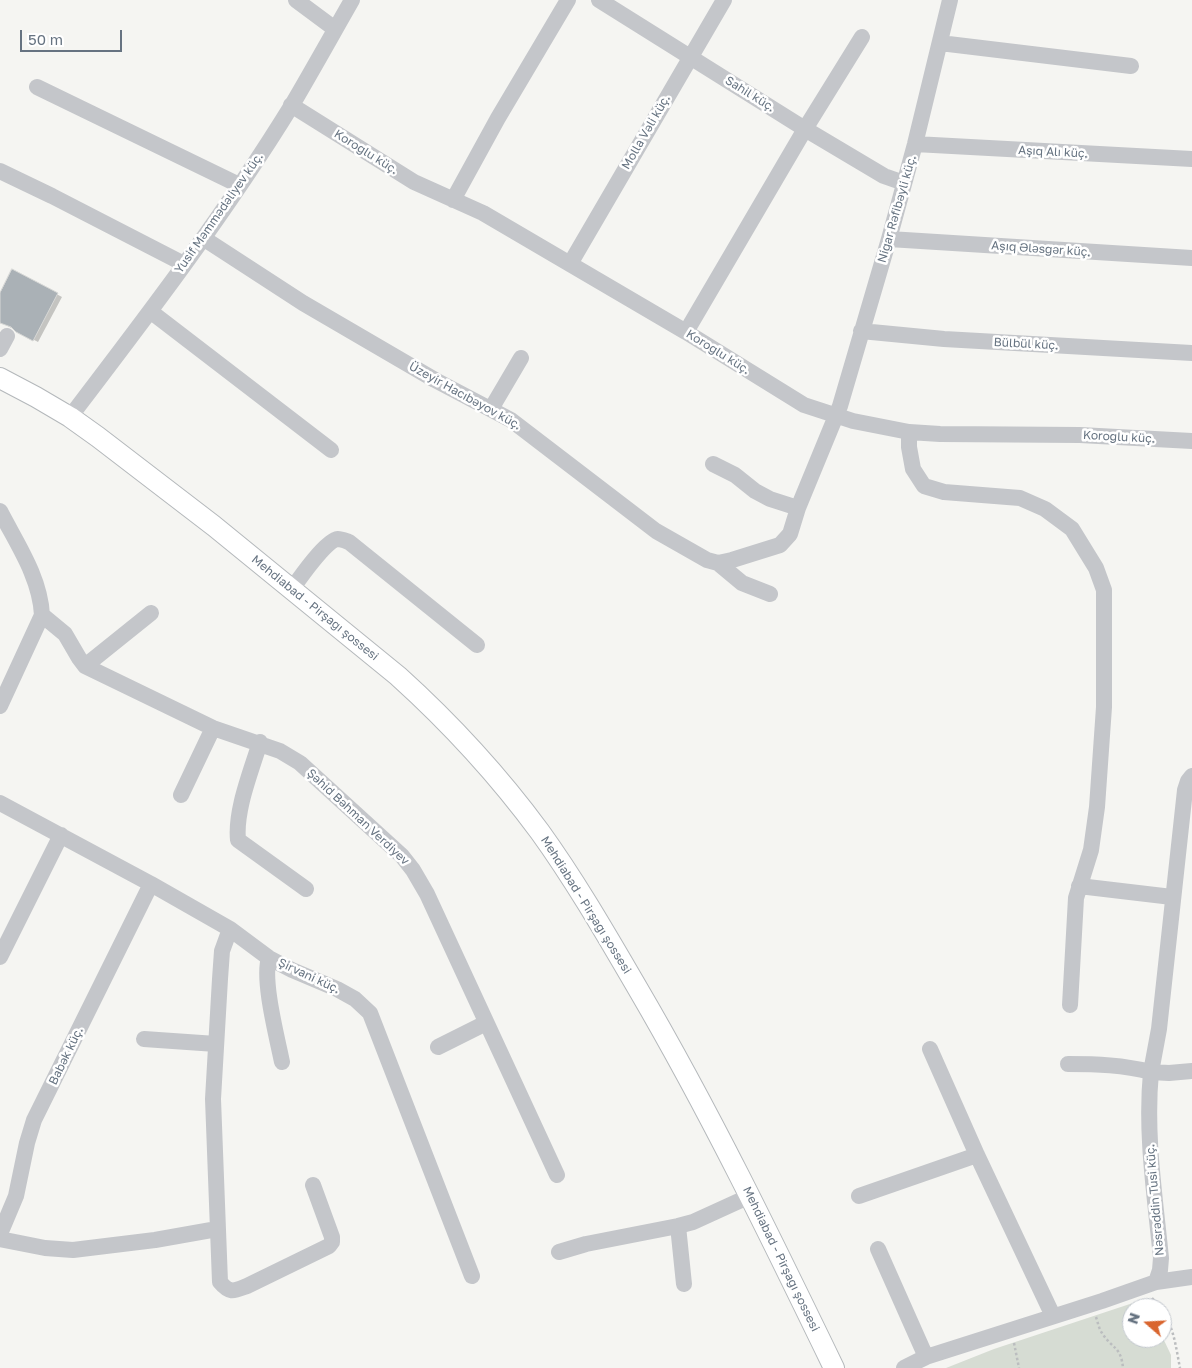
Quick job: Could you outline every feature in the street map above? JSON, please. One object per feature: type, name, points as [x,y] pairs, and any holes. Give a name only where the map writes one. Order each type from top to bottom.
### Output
[{"type":"main road","name":"Mehdiabad - Pirşağı şossesi","points":[[1,381],[70,416],[138,467],[398,676],[424,699],[483,762],[539,831],[574,881],[665,1034],[750,1196],[834,1368]]},
{"type":"street","points":[[296,0],[335,29]]},
{"type":"street","name":"Yusif Məmmədəliyev küç.","points":[[70,416],[150,311],[240,185],[291,106],[352,0]]},
{"type":"street","points":[[453,200],[493,127],[568,0]]},
{"type":"street","name":"Sahil küç.","points":[[599,0],[805,129],[884,176],[904,183]]},
{"type":"street","name":"Molla Vəli küç.","points":[[570,264],[724,0]]},
{"type":"street","name":"Nigar Rəfibəyli küç.","points":[[718,563],[780,544],[790,534],[798,508],[845,393],[915,144],[950,0]]},
{"type":"street","points":[[686,332],[805,129],[862,37]]},
{"type":"street","points":[[940,43],[1131,66]]},
{"type":"street","points":[[37,87],[240,185]]},
{"type":"street","name":"Koroğlu küç.","points":[[291,106],[414,182],[483,213],[686,332],[804,405],[877,427],[909,432],[1080,435],[1192,440]]},
{"type":"street","name":"Aşıq Alı küç.","points":[[915,144],[1192,159]]},
{"type":"street","points":[[0,171],[184,264]]},
{"type":"street","name":"Üzeyir Hacıbəyov küç.","points":[[203,238],[303,303],[435,380],[491,409],[526,430],[656,531],[708,560],[718,563],[742,583],[770,594]]},
{"type":"street","name":"Aşıq Ələsgər küç.","points":[[889,239],[1192,258]]},
{"type":"street","points":[[150,311],[331,450]]},
{"type":"street","name":"Bülbül küç.","points":[[861,331],[944,339],[1192,353]]},
{"type":"street","points":[[491,409],[522,358]]},
{"type":"street","points":[[909,432],[909,447],[913,469],[924,486],[944,492],[1020,498],[1045,509],[1072,529],[1096,568],[1104,590],[1104,707],[1095,825],[1090,850],[1079,886],[1073,920],[1070,1004]]},
{"type":"street","points":[[713,464],[736,475],[755,491],[770,499],[798,508]]},
{"type":"street","points":[[0,511],[36,580],[42,615],[0,706]]},
{"type":"street","points":[[292,589],[310,564],[332,541],[339,539],[349,542],[477,644]]},
{"type":"street","points":[[42,615],[65,634],[85,666],[151,613]]},
{"type":"street","name":"Şəhid Bəhman Verdiyev","points":[[85,666],[213,728],[238,738],[260,742],[280,750],[300,763],[402,856],[427,894],[557,1175]]},
{"type":"street","points":[[181,795],[213,728]]},
{"type":"street","points":[[260,742],[243,799],[238,840],[306,889]]},
{"type":"street","name":"Nəsrəddin Tusi küç.","points":[[1156,1282],[1161,1258],[1148,1131],[1148,1097],[1159,1029],[1185,790],[1192,776]]},
{"type":"street","name":"Şirvani küç.","points":[[0,803],[230,929],[269,958],[355,999],[370,1014],[472,1276]]},
{"type":"street","points":[[0,956],[61,835]]},
{"type":"street","name":"Babək küç.","points":[[0,1234],[16,1196],[34,1120],[150,884]]},
{"type":"street","points":[[1079,886],[1172,897]]},
{"type":"street","points":[[230,929],[222,951],[213,1099],[220,1282],[225,1289],[234,1291],[248,1286],[329,1246],[332,1242],[332,1237],[313,1185]]},
{"type":"street","points":[[269,958],[267,963],[267,980],[282,1062]]},
{"type":"street","points":[[438,1048],[486,1022]]},
{"type":"street","points":[[144,1039],[216,1044]]},
{"type":"street","points":[[930,1049],[977,1155],[1053,1316]]},
{"type":"street","points":[[1068,1064],[1104,1064],[1169,1074],[1192,1071]]},
{"type":"street","points":[[859,1196],[977,1155]]},
{"type":"street","points":[[559,1252],[586,1244],[693,1222],[750,1196]]},
{"type":"street","points":[[678,1226],[684,1284]]},
{"type":"street","points":[[0,1239],[45,1248],[73,1250],[155,1240],[217,1229]]},
{"type":"street","points":[[878,1249],[926,1357]]},
{"type":"street","points":[[904,1368],[926,1357],[1156,1282],[1192,1277]]},
{"type":"path","points":[[1092,1304],[1102,1333],[1122,1356],[1123,1368]]},
{"type":"path","points":[[1011,1329],[1019,1368]]},
{"type":"path","points":[[1172,1330],[1176,1340],[1180,1368]]},
{"type":"shaded area","points":[[1122,1307],[1122,1348],[1168,1348],[1171,1355],[1171,1368],[946,1368],[994,1349]]},
{"type":"building","points":[[12,269],[58,293],[33,341],[16,332],[11,327],[0,323],[0,293]]}]
